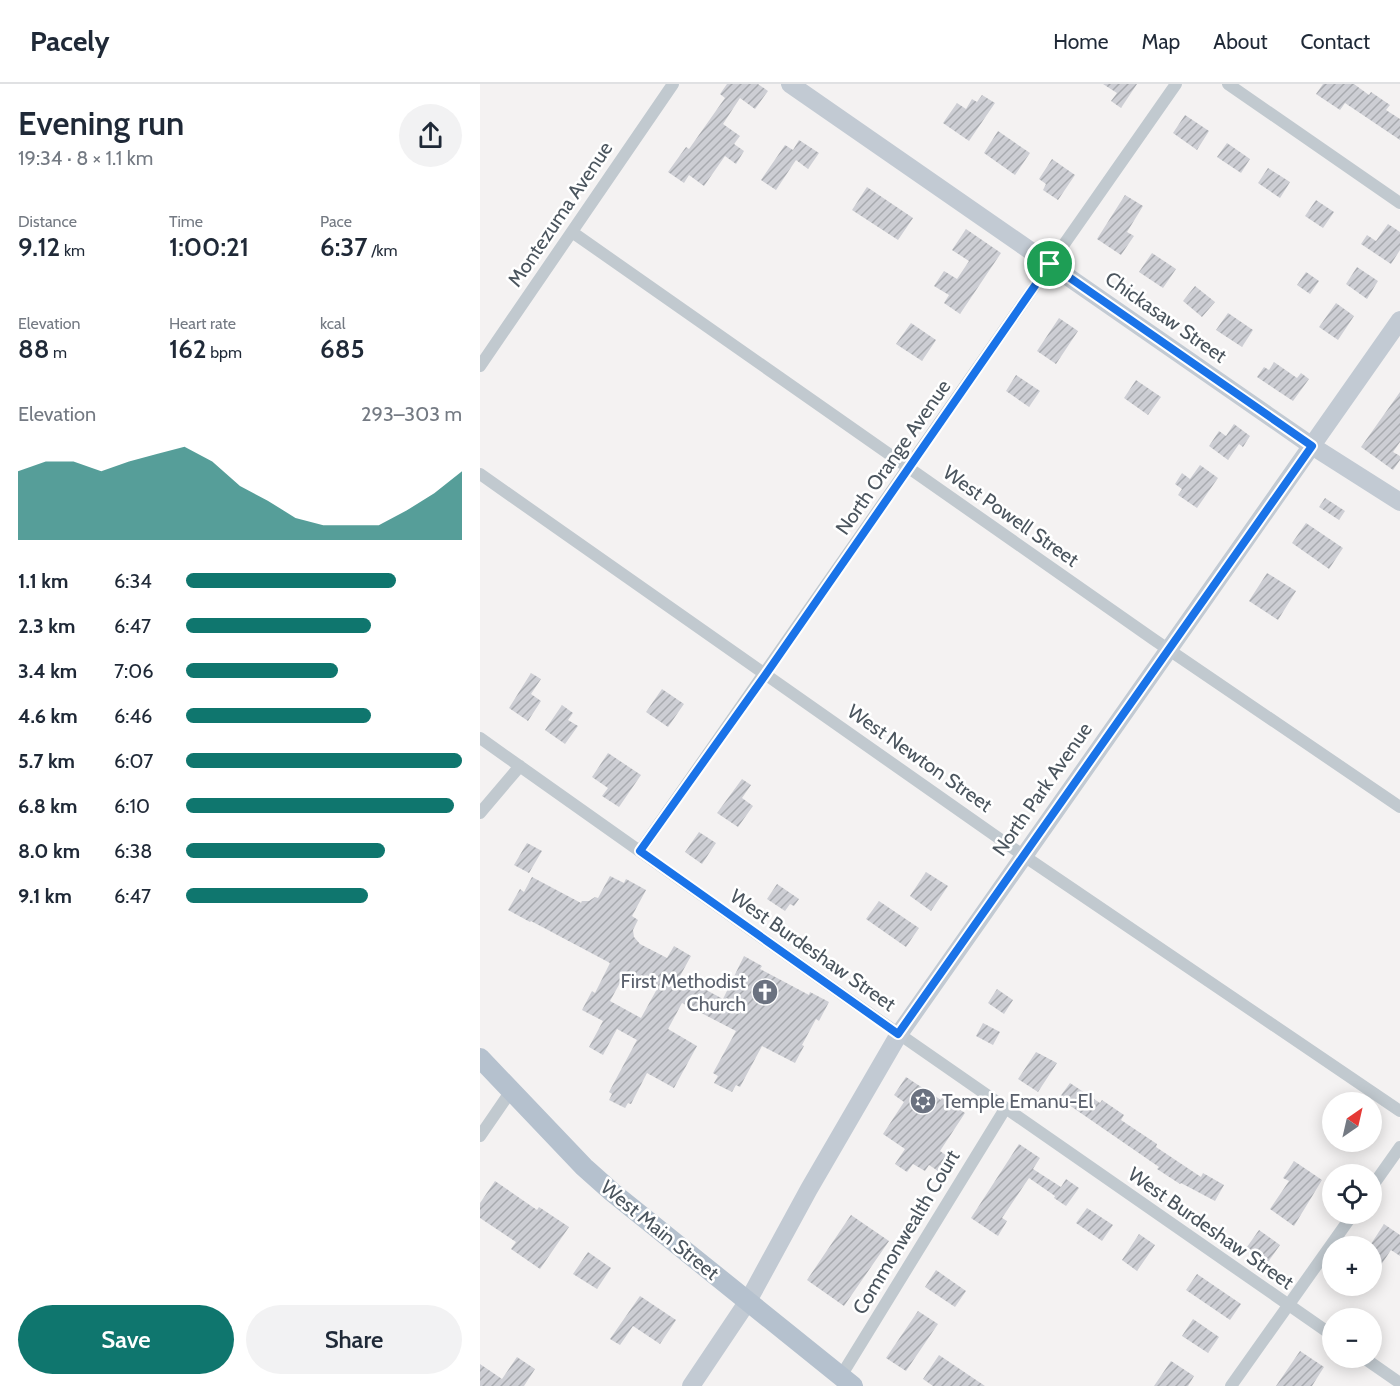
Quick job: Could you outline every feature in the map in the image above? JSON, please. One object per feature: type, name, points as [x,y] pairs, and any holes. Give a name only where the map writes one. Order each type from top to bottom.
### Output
[{"type":"main road","name":"West Main Street","points":[[480,1058],[605,1186],[847,1381]]},
{"type":"street","name":"Montezuma Avenue","points":[[482,357],[572,232],[673,84]]},
{"type":"street","name":"Chickasaw Street","points":[[790,84],[1312,446],[1400,502]]},
{"type":"street","name":"North Orange Avenue","points":[[640,851],[766,674],[1176,84]]},
{"type":"street","points":[[1228,84],[1400,203]]},
{"type":"street","name":"West Powell Street","points":[[572,232],[1167,649],[1400,807]]},
{"type":"street","name":"North Park Avenue","points":[[692,1386],[748,1302],[809,1189],[898,1034],[1400,320]]},
{"type":"street","name":"West Newton Street","points":[[480,474],[1024,856],[1400,1111]]},
{"type":"street","name":"West Burdeshaw Street","points":[[480,738],[898,1034],[1322,1328]]},
{"type":"street","points":[[480,813],[520,766]]},
{"type":"street","points":[[480,1136],[511,1090]]},
{"type":"street","name":"Commonwealth Court","points":[[847,1381],[1005,1108]]},
{"type":"street","points":[[1382,1172],[1400,1147]]},
{"type":"street","points":[[1231,1386],[1346,1224]]},
{"type":"street","points":[[1378,1368],[1400,1383]]},
{"type":"building","points":[[727,84],[758,84],[768,91],[755,109],[740,98],[723,124],[740,136],[734,144],[744,151],[736,164],[725,156],[704,186],[689,175],[684,183],[668,172],[686,147],[689,149],[725,98],[720,94]]},
{"type":"building","points":[[1103,84],[1137,84],[1121,108],[1111,101],[1117,93]]},
{"type":"building","points":[[1323,84],[1354,84],[1369,95],[1371,92],[1390,105],[1386,110],[1400,119],[1400,140],[1345,103],[1340,110],[1316,94]]},
{"type":"building","points":[[982,95],[995,103],[969,141],[943,123],[957,103],[966,109],[972,99],[977,102]]},
{"type":"building","points":[[1185,115],[1209,131],[1197,150],[1173,133]]},
{"type":"building","points":[[998,131],[1030,153],[1015,175],[984,153]]},
{"type":"building","points":[[799,140],[819,153],[808,169],[796,160],[776,190],[761,180],[785,145],[793,150]]},
{"type":"building","points":[[1227,143],[1250,159],[1241,173],[1217,157]]},
{"type":"building","points":[[1052,159],[1075,175],[1058,200],[1043,190],[1046,184],[1039,179]]},
{"type":"building","points":[[1268,168],[1290,182],[1280,198],[1258,183]]},
{"type":"building","points":[[867,187],[913,218],[898,240],[852,210]]},
{"type":"building","points":[[1125,195],[1143,206],[1127,232],[1134,236],[1121,255],[1097,239]]},
{"type":"building","points":[[1316,200],[1334,212],[1323,228],[1305,216]]},
{"type":"building","points":[[1388,224],[1400,232],[1400,250],[1391,264],[1361,244],[1367,235],[1376,241]]},
{"type":"building","points":[[966,229],[1001,253],[960,314],[944,303],[949,295],[934,286],[944,271],[957,279],[969,261],[952,250]]},
{"type":"building","points":[[1152,253],[1176,269],[1163,288],[1139,272]]},
{"type":"building","points":[[1357,267],[1378,281],[1367,299],[1346,284]]},
{"type":"building","points":[[1306,272],[1319,281],[1310,294],[1297,285]]},
{"type":"building","points":[[1195,286],[1215,302],[1202,317],[1183,301]]},
{"type":"building","points":[[1336,303],[1354,316],[1338,340],[1319,327]]},
{"type":"building","points":[[1228,313],[1253,330],[1242,347],[1216,330]]},
{"type":"building","points":[[1059,318],[1078,331],[1056,364],[1037,351]]},
{"type":"building","points":[[911,323],[936,340],[922,361],[896,344]]},
{"type":"building","points":[[1274,362],[1297,378],[1301,373],[1309,379],[1293,401],[1257,377],[1264,367],[1269,370]]},
{"type":"building","points":[[1016,375],[1040,391],[1029,407],[1006,391]]},
{"type":"building","points":[[1136,380],[1161,397],[1148,415],[1124,398]]},
{"type":"building","points":[[1400,392],[1400,442],[1393,452],[1400,456],[1400,460],[1393,470],[1361,447]]},
{"type":"building","points":[[1234,424],[1250,436],[1243,447],[1239,444],[1228,460],[1209,446],[1219,431],[1226,436]]},
{"type":"building","points":[[1200,465],[1218,478],[1197,508],[1178,495],[1182,489],[1175,484],[1182,473],[1190,479]]},
{"type":"building","points":[[1325,498],[1345,511],[1339,520],[1319,507]]},
{"type":"building","points":[[1306,523],[1343,548],[1329,569],[1292,543]]},
{"type":"building","points":[[1267,573],[1296,591],[1278,620],[1249,601]]},
{"type":"building","points":[[531,673],[541,679],[531,694],[541,701],[528,721],[509,708]]},
{"type":"building","points":[[662,689],[684,704],[668,727],[646,712]]},
{"type":"building","points":[[562,705],[573,713],[568,720],[578,726],[565,744],[545,730]]},
{"type":"building","points":[[608,753],[641,775],[619,807],[602,796],[608,788],[592,777]]},
{"type":"building","points":[[742,779],[751,785],[742,798],[753,806],[738,827],[717,813]]},
{"type":"building","points":[[699,832],[716,843],[702,864],[685,852]]},
{"type":"building","points":[[527,843],[542,851],[529,873],[514,865]]},
{"type":"building","points":[[926,872],[948,886],[931,911],[910,896]]},
{"type":"building","name":"First Methodist Church","points":[[610,876],[624,883],[626,879],[646,890],[632,916],[638,920],[633,930],[634,937],[640,944],[667,958],[674,946],[691,956],[680,976],[723,999],[744,956],[762,966],[760,969],[809,995],[810,992],[829,1002],[819,1021],[816,1019],[795,1063],[762,1046],[740,1087],[736,1085],[732,1092],[714,1083],[718,1076],[713,1073],[736,1031],[682,1003],[668,1029],[697,1046],[674,1088],[647,1073],[631,1104],[628,1103],[625,1108],[609,1100],[612,1094],[609,1092],[637,1040],[617,1029],[603,1055],[589,1047],[603,1021],[582,1010],[592,991],[595,993],[610,963],[508,910],[520,889],[524,892],[532,877],[581,903],[595,897],[598,898]],"holes":[[[626,972],[657,989],[641,1018],[610,1001]]]},
{"type":"building","points":[[777,884],[799,899],[794,906],[790,904],[785,911],[767,899]]},
{"type":"building","points":[[879,901],[919,928],[906,947],[866,919]]},
{"type":"building","points":[[997,989],[1013,1000],[1004,1014],[988,1003]]},
{"type":"building","points":[[983,1023],[1000,1032],[993,1045],[976,1036]]},
{"type":"building","points":[[1036,1052],[1057,1063],[1038,1092],[1018,1079]]},
{"type":"building","points":[[906,1077],[965,1113],[940,1151],[947,1156],[938,1171],[929,1165],[925,1171],[913,1164],[907,1172],[895,1164],[905,1149],[883,1134],[904,1102],[894,1095]]},
{"type":"building","points":[[1070,1083],[1100,1103],[1102,1100],[1124,1115],[1121,1120],[1201,1177],[1203,1173],[1224,1185],[1215,1201],[1180,1184],[1157,1169],[1159,1167],[1059,1098]]},
{"type":"building","points":[[1019,1144],[1040,1158],[1033,1169],[1061,1187],[1066,1179],[1079,1188],[1066,1206],[1029,1178],[1002,1218],[1007,1221],[998,1236],[971,1218]]},
{"type":"building","points":[[1294,1161],[1322,1180],[1294,1226],[1270,1209],[1289,1181],[1283,1178]]},
{"type":"building","points":[[495,1181],[537,1210],[539,1207],[569,1227],[540,1269],[511,1249],[516,1242],[480,1218],[480,1203]]},
{"type":"building","points":[[1087,1208],[1113,1225],[1102,1241],[1076,1223]]},
{"type":"building","points":[[851,1215],[889,1241],[844,1306],[807,1280]]},
{"type":"building","points":[[1384,1224],[1400,1235],[1400,1256],[1391,1250],[1382,1264],[1382,1236],[1376,1236]]},
{"type":"building","points":[[1259,1230],[1280,1245],[1268,1262],[1247,1247]]},
{"type":"building","points":[[1139,1234],[1155,1245],[1137,1271],[1122,1260]]},
{"type":"building","points":[[588,1252],[611,1268],[597,1289],[573,1274]]},
{"type":"building","points":[[936,1270],[966,1291],[955,1307],[925,1287]]},
{"type":"building","points":[[1197,1274],[1241,1304],[1230,1320],[1186,1290]]},
{"type":"building","points":[[640,1296],[676,1320],[660,1344],[633,1326],[620,1345],[610,1339]]},
{"type":"building","points":[[918,1311],[938,1324],[906,1371],[886,1358]]},
{"type":"building","points":[[1193,1319],[1219,1337],[1208,1353],[1182,1336]]},
{"type":"building","points":[[1300,1351],[1323,1368],[1312,1386],[1276,1386]]},
{"type":"building","points":[[939,1355],[985,1386],[933,1386],[923,1379]]},
{"type":"building","points":[[517,1357],[535,1369],[524,1386],[480,1386],[480,1364],[502,1379]]},
{"type":"building","points":[[1171,1361],[1194,1376],[1188,1386],[1154,1386]]},
{"type":"place","name":"First Methodist Church","points":[[765,992]]},
{"type":"place","name":"Temple Emanu-El","points":[[923,1101]]},
{"type":"route","points":[[1050,264],[1312,446],[898,1034],[640,851],[766,674],[1050,264]]}]
